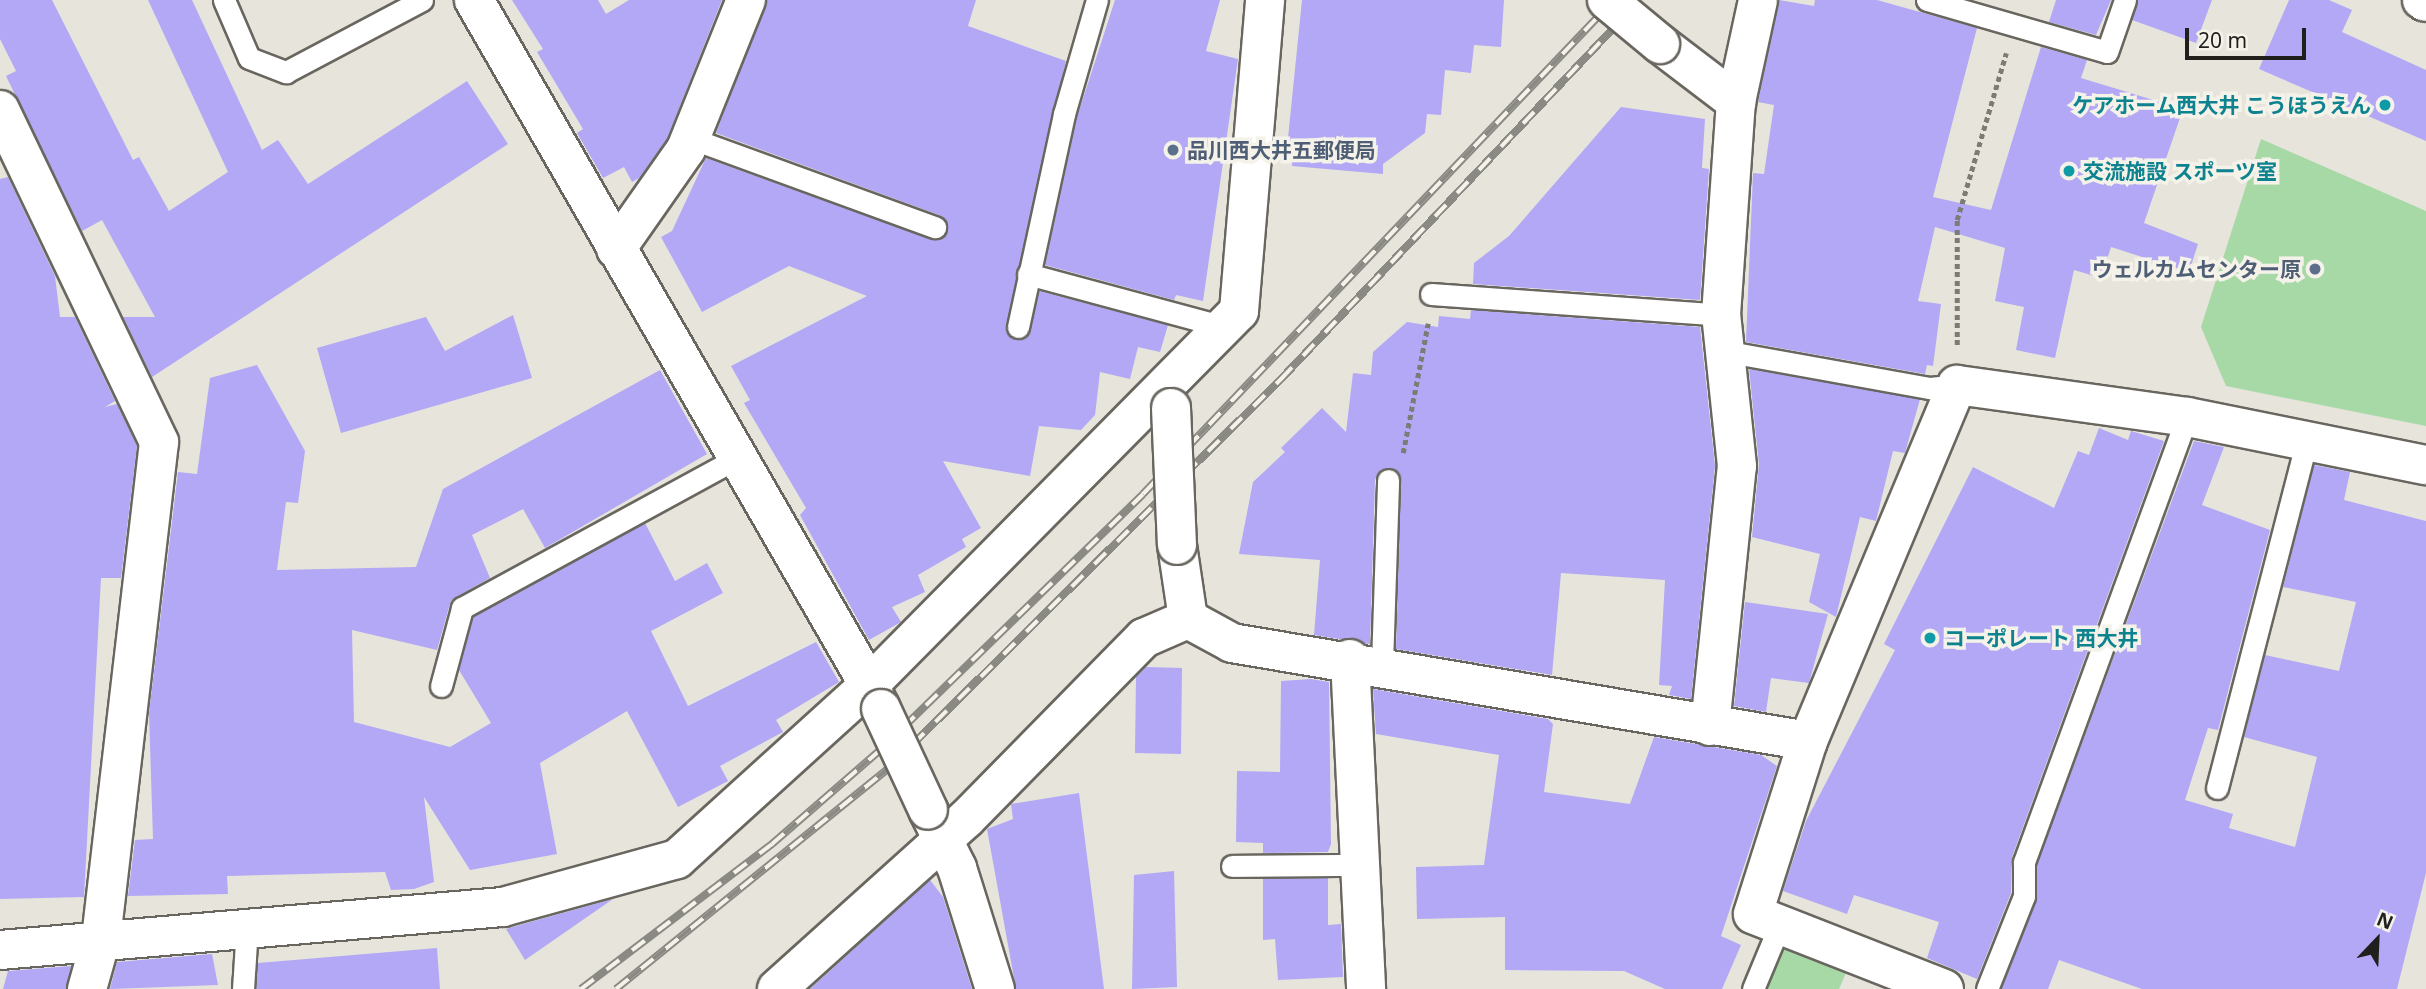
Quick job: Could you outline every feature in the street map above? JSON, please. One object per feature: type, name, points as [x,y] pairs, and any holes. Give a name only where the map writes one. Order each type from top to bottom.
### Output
[{"type":"street","points":[[474,0],[734,459],[875,697],[935,825],[995,989]]},
{"type":"street","points":[[616,249],[690,138],[746,0]]},
{"type":"street","points":[[0,950],[101,939],[503,907],[677,859],[875,697],[1171,394],[1239,311],[1265,0]]},
{"type":"street","points":[[1607,0],[1736,102]]},
{"type":"street","points":[[1710,726],[1737,466],[1728,352],[1721,315],[1736,102],[1758,0]]},
{"type":"street","points":[[0,110],[159,442],[101,939],[86,989]]},
{"type":"street","points":[[1941,988],[1753,914],[1808,741],[1957,385],[2187,417],[2426,465]]},
{"type":"street","points":[[1171,394],[1177,545],[1188,619]]},
{"type":"street","points":[[1188,619],[1232,643],[1366,662],[1710,726],[1808,741]]},
{"type":"street","points":[[777,989],[935,825],[1144,638],[1188,619]]},
{"type":"street","points":[[1366,662],[1357,865],[1366,989]]},
{"type":"lane","points":[[224,0],[249,58],[286,72],[422,0]]},
{"type":"lane","points":[[1018,327],[1028,274],[1097,0]]},
{"type":"lane","points":[[1927,0],[2107,52],[2125,0]]},
{"type":"lane","points":[[690,138],[935,227]]},
{"type":"lane","points":[[1028,274],[1224,327]]},
{"type":"lane","points":[[1431,294],[1721,315]]},
{"type":"lane","points":[[1728,352],[1930,388],[1957,385]]},
{"type":"lane","points":[[1987,989],[2024,897],[2024,862],[2187,417]]},
{"type":"lane","points":[[2217,788],[2306,441]]},
{"type":"lane","points":[[441,686],[462,608],[734,459]]},
{"type":"lane","points":[[1366,662],[1388,480]]},
{"type":"lane","points":[[1232,866],[1357,865]]},
{"type":"lane","points":[[1753,989],[1780,925]]},
{"type":"lane","points":[[243,989],[247,927]]},
{"type":"path","points":[[1957,385],[1956,220],[2015,25]]},
{"type":"path","points":[[1388,480],[1401,468],[1431,294]]},
{"type":"green space","points":[[2261,139],[2426,211],[2426,426],[2226,386],[2201,327]]},
{"type":"green space","points":[[1782,941],[1848,968],[1839,989],[1761,989]]},
{"type":"building","points":[[0,0],[52,0],[133,160],[139,157],[169,211],[228,172],[148,0],[192,0],[262,150],[278,140],[308,184],[467,81],[508,144],[152,377],[123,317],[155,317],[102,220],[82,231],[6,76],[16,71],[0,39]]},
{"type":"building","points":[[512,0],[598,0],[606,14],[629,0],[722,0],[667,139],[639,178],[632,182],[624,167],[603,178],[577,133],[583,129],[537,52],[543,49]]},
{"type":"building","points":[[767,0],[976,0],[968,26],[1066,61],[1006,332],[1016,340],[1028,335],[1039,291],[1168,325],[1160,352],[1138,347],[1130,379],[1100,372],[1095,415],[1081,430],[1039,426],[1030,476],[943,461],[981,528],[962,539],[966,547],[918,575],[925,592],[892,607],[901,622],[869,640],[800,515],[806,508],[744,403],[750,400],[731,366],[867,296],[789,266],[702,312],[661,237],[672,231],[706,158],[931,239],[943,237],[948,225],[939,215],[716,133]]},
{"type":"building","points":[[1115,0],[1220,0],[1206,51],[1238,59],[1203,301],[1176,295],[1174,300],[1045,265],[1077,117]]},
{"type":"building","points":[[1302,0],[1504,0],[1501,47],[1474,45],[1471,73],[1445,70],[1441,115],[1427,114],[1425,133],[1383,164],[1383,174],[1292,166],[1293,149],[1287,148]]},
{"type":"building","points":[[1779,0],[1814,6],[1815,0],[1877,0],[1977,28],[1933,197],[1991,210],[2041,47],[2087,60],[2081,78],[2183,109],[2144,223],[2198,244],[2189,272],[2111,247],[2101,278],[2074,270],[2055,358],[2016,350],[2024,307],[1995,301],[2005,248],[1935,227],[1918,301],[1941,304],[1933,366],[1927,365],[1925,374],[1746,342],[1753,173],[1764,174],[1774,105],[1758,102]]},
{"type":"building","points":[[2056,0],[2111,0],[2096,35],[2049,22]]},
{"type":"building","points":[[2138,0],[2212,0],[2196,43],[2132,20]]},
{"type":"building","name":"ケアホーム西大井 こうほうえん","points":[[2289,0],[2329,0],[2352,10],[2342,32],[2426,70],[2426,141],[2259,69]]},
{"type":"building","points":[[1621,107],[1705,119],[1702,168],[1709,169],[1700,300],[1473,284],[1474,263],[1509,236]]},
{"type":"building","points":[[8,177],[55,276],[60,317],[75,317],[115,401],[105,407],[117,404],[137,446],[121,578],[101,578],[84,897],[0,899],[0,179]]},
{"type":"building","points":[[1471,310],[1700,327],[1715,466],[1691,699],[1669,695],[1672,686],[1659,685],[1665,580],[1561,573],[1552,675],[1396,649],[1401,480],[1394,469],[1381,469],[1375,480],[1370,644],[1314,635],[1320,560],[1239,554],[1253,482],[1285,452],[1281,448],[1322,408],[1346,432],[1353,373],[1371,375],[1373,352],[1407,322],[1438,327],[1439,316],[1470,319]]},
{"type":"building","points":[[513,315],[532,378],[341,433],[317,348],[426,317],[445,351]]},
{"type":"building","points":[[257,365],[305,451],[298,503],[286,502],[277,570],[416,567],[443,489],[660,370],[707,454],[545,548],[523,509],[472,535],[490,578],[451,600],[437,650],[352,630],[354,722],[450,747],[491,723],[459,670],[473,617],[645,523],[675,581],[707,563],[723,593],[651,631],[688,706],[816,642],[839,682],[776,720],[783,732],[720,766],[728,781],[678,807],[627,711],[540,763],[557,854],[470,870],[424,797],[434,882],[414,889],[391,890],[385,872],[227,876],[228,894],[128,896],[135,840],[153,839],[149,713],[178,472],[197,474],[210,378]]},
{"type":"building","points":[[1749,369],[1920,399],[1905,453],[1893,451],[1876,521],[1860,517],[1836,617],[1809,602],[1820,554],[1752,537],[1759,464]]},
{"type":"building","points":[[2099,428],[2128,440],[2131,431],[2164,441],[2012,857],[2011,893],[1977,979],[1927,958],[1939,922],[1854,895],[1847,914],[1783,891],[1806,821],[1895,650],[1884,644],[1973,467],[2054,508],[2078,451],[2089,455]]},
{"type":"building","points":[[2194,441],[2224,447],[2202,505],[2270,530],[2218,730],[2208,728],[2185,800],[2233,814],[2229,828],[2295,847],[2317,757],[2244,737],[2265,655],[2339,671],[2356,602],[2283,587],[2314,465],[2350,472],[2344,500],[2426,521],[2426,873],[2397,989],[2142,989],[2059,960],[2048,989],[2001,989],[2036,900],[2037,864]]},
{"type":"building","points":[[1745,602],[1828,614],[1809,683],[1771,678],[1766,712],[1734,706]]},
{"type":"building","points":[[1146,667],[1182,668],[1181,754],[1135,753],[1136,677]]},
{"type":"building","points":[[1311,679],[1329,682],[1331,844],[1328,852],[1263,853],[1263,843],[1236,842],[1237,771],[1280,772],[1281,681]]},
{"type":"building","points":[[1373,689],[1548,719],[1553,724],[1544,792],[1630,804],[1654,737],[1761,755],[1777,766],[1721,936],[1741,945],[1722,989],[1665,989],[1624,971],[1505,970],[1505,917],[1417,919],[1416,867],[1484,865],[1499,755],[1376,734]]},
{"type":"building","points":[[1079,793],[1104,989],[1016,989],[987,829],[1013,819],[1011,804]]},
{"type":"building","points":[[1174,871],[1177,987],[1132,989],[1134,875]]},
{"type":"building","points":[[1328,878],[1328,925],[1341,924],[1343,977],[1278,980],[1275,939],[1263,940],[1263,879]]},
{"type":"building","points":[[930,880],[943,897],[972,989],[810,989]]},
{"type":"building","points":[[613,899],[525,960],[506,929],[509,928]]},
{"type":"building","points":[[437,948],[440,989],[256,989],[258,963]]},
{"type":"building","points":[[212,954],[218,985],[110,989],[117,962]]},
{"type":"building","points":[[71,966],[66,989],[3,989],[8,971]]},
{"type":"railway","points":[[581,989],[772,844],[880,750],[1143,494],[1614,0]]},
{"type":"railway","points":[[616,989],[890,767],[1281,379],[1640,0]]},
{"type":"place","name":"ケアホーム西大井 こうほうえん","points":[[2385,105]]},
{"type":"place","name":"品川西大井五郵便局","points":[[1173,150]]},
{"type":"place","name":"交流施設 スポーツ室","points":[[2069,171]]},
{"type":"place","name":"ウェルカムセンター原","points":[[2315,269]]},
{"type":"place","name":"コーポレート 西大井","points":[[1930,638]]}]
